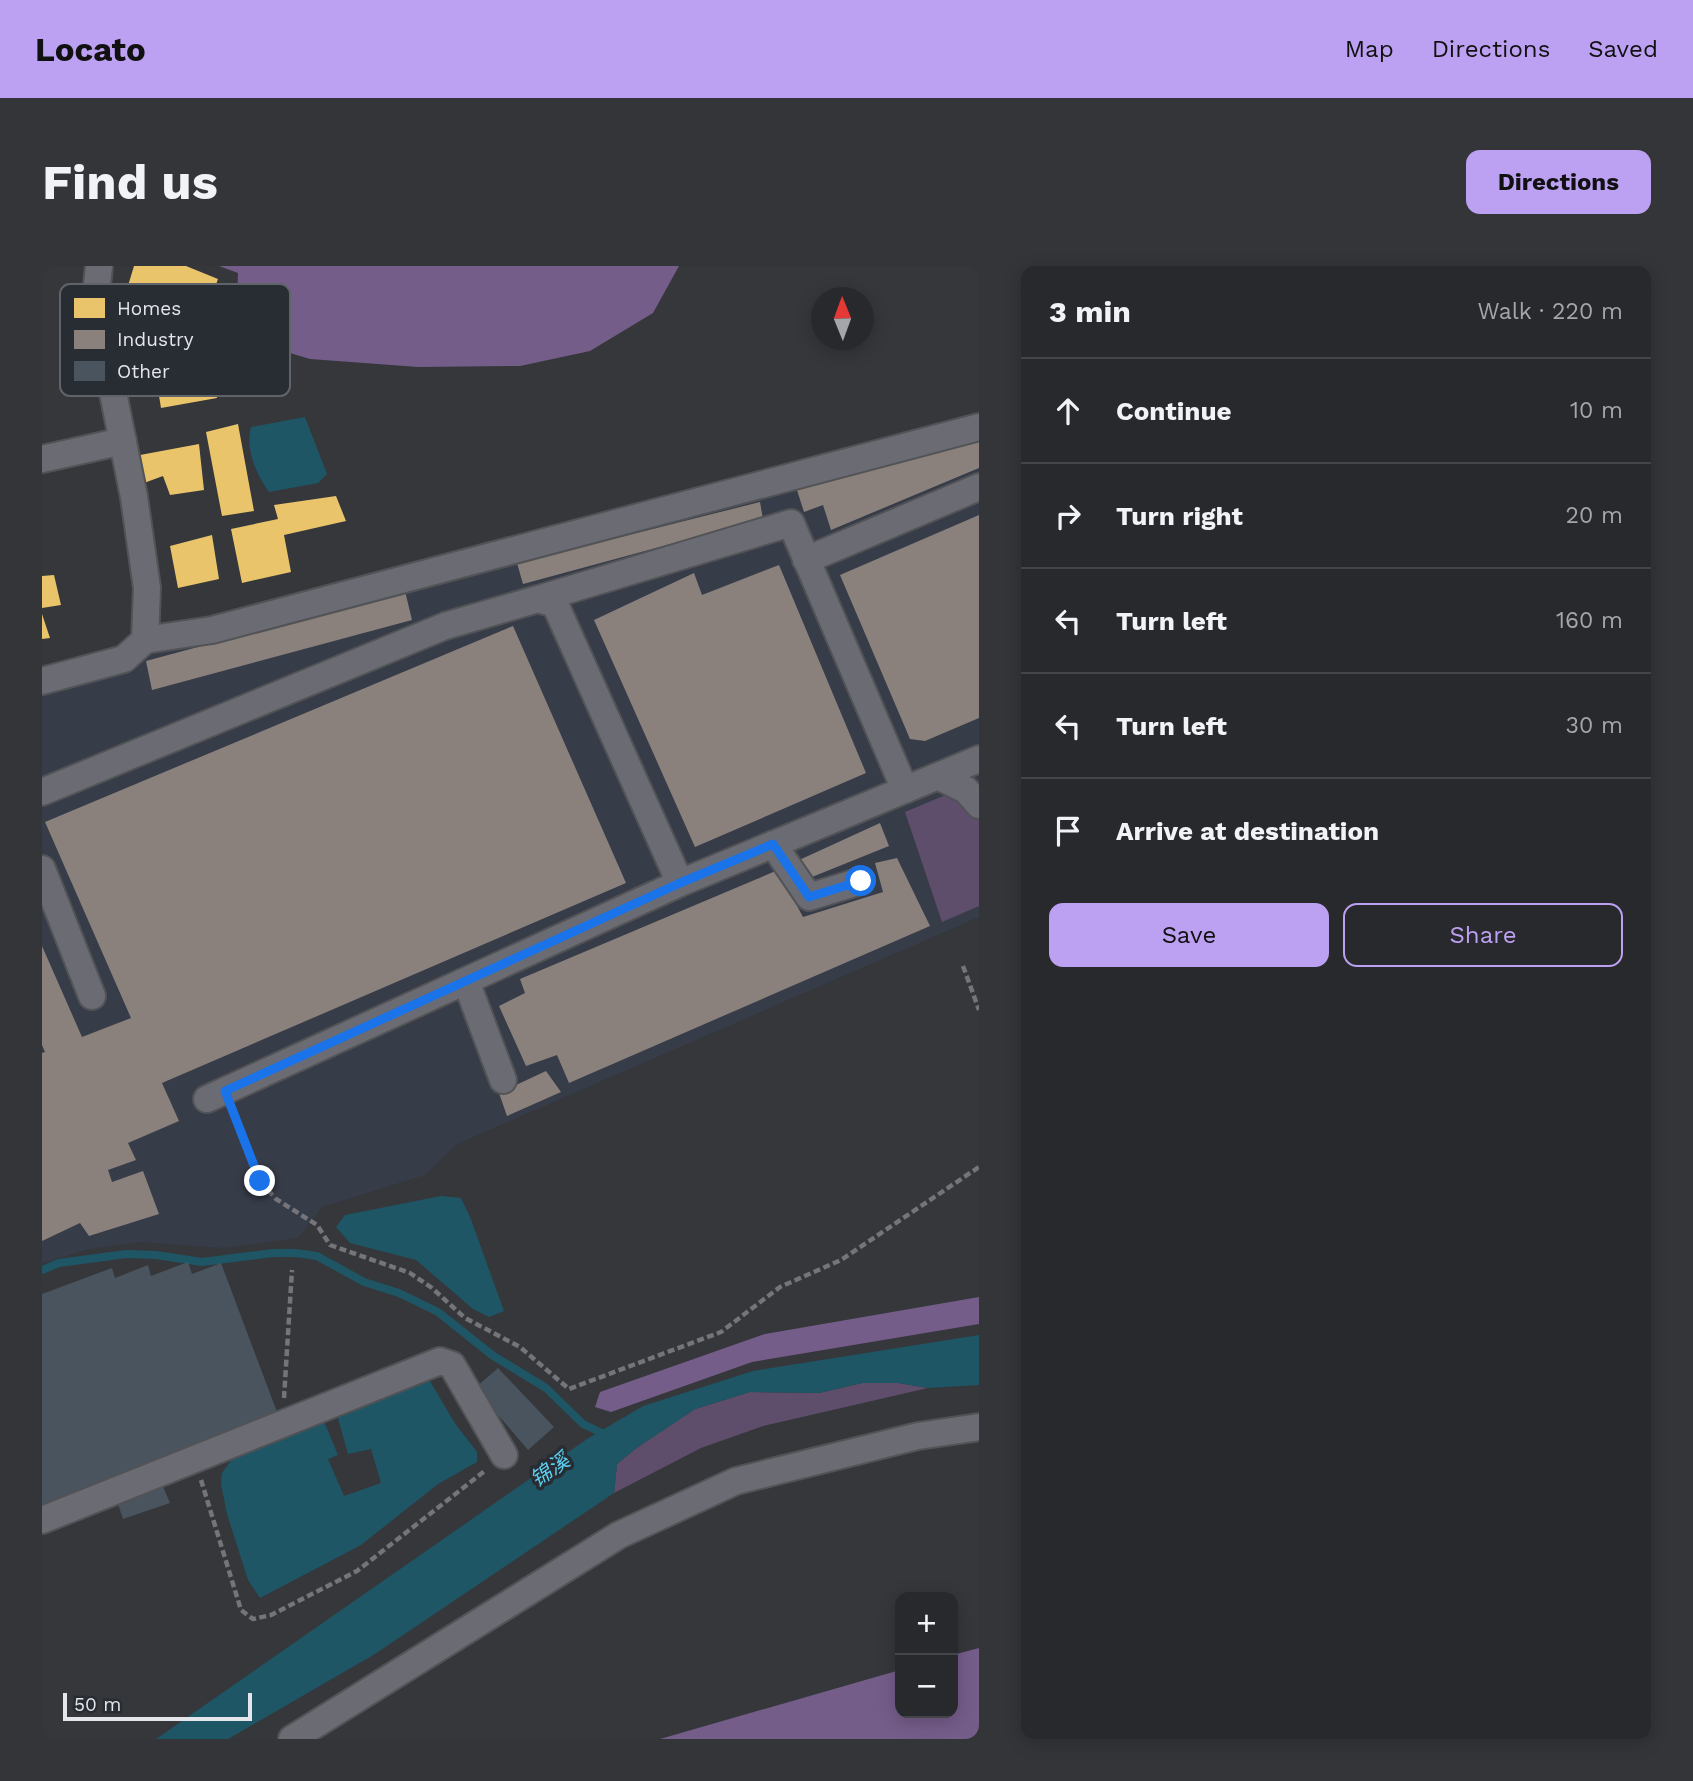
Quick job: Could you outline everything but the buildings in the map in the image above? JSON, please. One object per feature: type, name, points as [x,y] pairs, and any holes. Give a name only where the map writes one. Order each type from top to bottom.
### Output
[{"type":"street","points":[[97,284],[99,266]]},
{"type":"street","points":[[114,396],[134,497],[147,588],[145,640]]},
{"type":"street","points":[[42,681],[124,659],[145,640],[212,630],[979,427]]},
{"type":"street","points":[[42,459],[123,441]]},
{"type":"street","points":[[806,560],[979,487]]},
{"type":"street","points":[[42,792],[444,626],[791,523],[905,790]]},
{"type":"street","points":[[538,599],[555,604],[680,883]]},
{"type":"street","points":[[216,1095],[680,883],[979,759]]},
{"type":"street","points":[[938,776],[966,790],[979,805]]},
{"type":"street","points":[[773,844],[809,897],[861,881]]},
{"type":"street","points":[[42,869],[92,996]]},
{"type":"street","points":[[466,981],[503,1080]]},
{"type":"street","points":[[42,1520],[440,1362],[452,1365],[504,1455]]},
{"type":"street","points":[[292,1739],[619,1535],[736,1481],[918,1436],[979,1427]]},
{"type":"path","points":[[963,966],[979,1010]]},
{"type":"path","points":[[216,1095],[260,1181],[275,1199],[317,1225],[330,1245],[410,1273],[432,1288],[465,1318],[520,1348],[569,1389],[721,1332],[780,1287],[841,1261],[979,1167]]},
{"type":"path","points":[[282,1425],[292,1270]]},
{"type":"path","points":[[198,1459],[202,1483],[242,1610],[253,1619],[271,1615],[358,1571],[504,1455]]},
{"type":"shaded area","points":[[219,266],[679,266],[653,313],[590,351],[520,366],[418,367],[310,359],[290,353],[290,284],[238,284],[238,273]]},
{"type":"shaded area","points":[[979,437],[979,917],[457,1144],[425,1175],[322,1207],[298,1238],[224,1248],[140,1242],[90,1249],[42,1263],[42,692],[125,670],[155,650]]},
{"type":"shaded area","points":[[979,781],[979,906],[942,922],[905,812]]},
{"type":"shaded area","points":[[979,1297],[979,1324],[752,1362],[611,1412],[595,1407],[600,1392],[765,1334]]},
{"type":"shaded area","points":[[862,1383],[898,1383],[928,1388],[763,1426],[701,1448],[614,1493],[617,1464],[695,1409],[750,1392],[819,1393]]},
{"type":"shaded area","points":[[979,1648],[979,1739],[660,1739],[895,1671],[895,1718],[958,1718],[958,1654]]},
{"type":"water","points":[[305,417],[327,474],[318,483],[269,492],[253,461],[249,444],[251,427]]},
{"type":"water","points":[[441,1196],[461,1198],[504,1311],[489,1317],[473,1309],[416,1260],[350,1243],[336,1227],[345,1215]]},
{"type":"water","name":"锦溪","points":[[979,1335],[979,1385],[928,1388],[898,1383],[862,1383],[819,1393],[750,1392],[695,1409],[617,1464],[614,1493],[375,1654],[228,1739],[156,1739],[587,1439],[643,1406],[753,1371]]},
{"type":"water","points":[[430,1381],[454,1422],[477,1452],[477,1462],[438,1484],[361,1545],[260,1598],[248,1580],[227,1514],[221,1484],[222,1473],[232,1459],[324,1421],[338,1455],[328,1459],[344,1496],[381,1483],[371,1449],[348,1454],[337,1415]]},
{"type":"waterway","points":[[42,1270],[59,1263],[126,1254],[156,1255],[202,1262],[273,1253],[317,1256],[364,1282],[399,1293],[438,1312],[492,1355],[546,1388],[583,1424],[608,1436]]},
{"type":"route","points":[[260,1181],[225,1091],[680,883],[773,844],[809,897],[861,881]]}]
